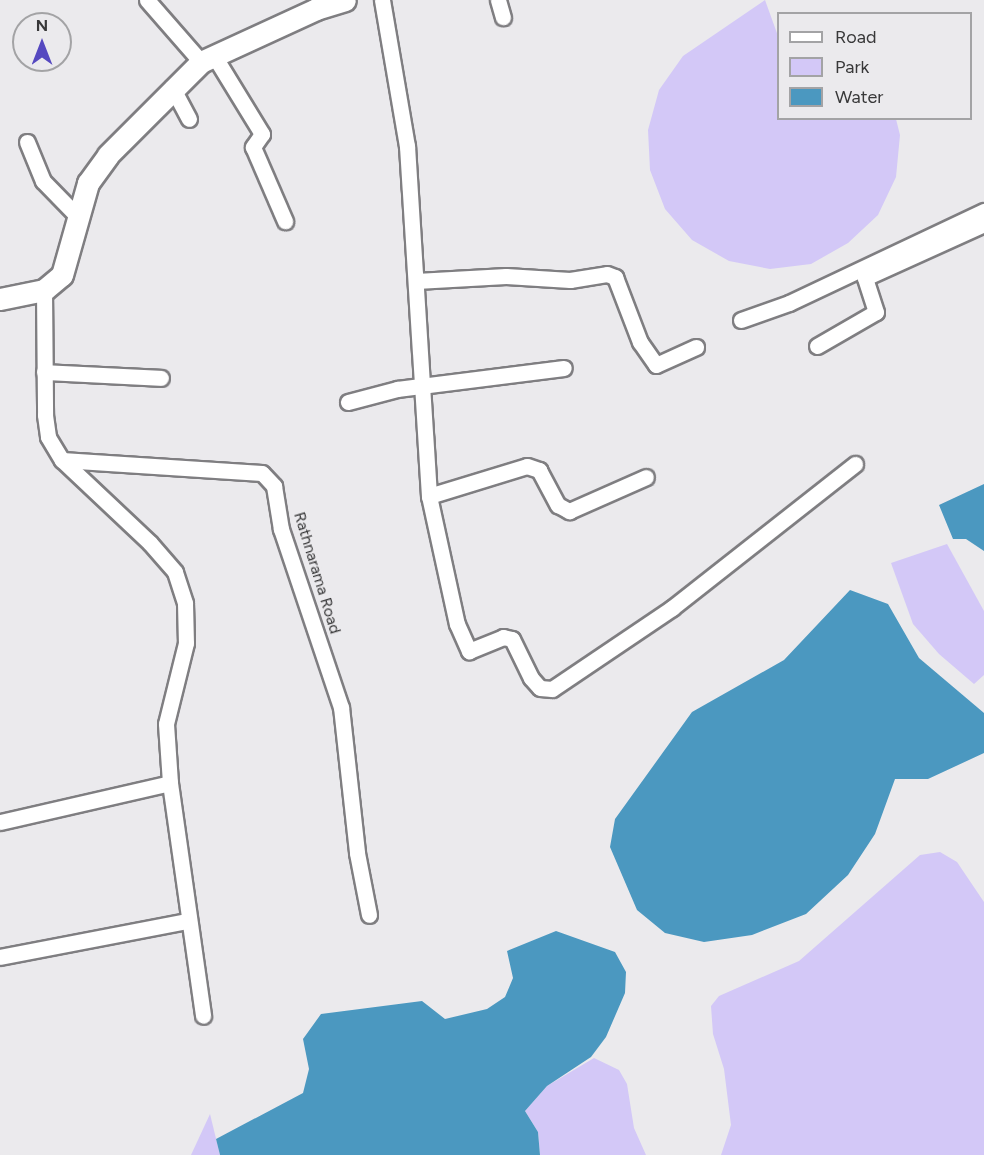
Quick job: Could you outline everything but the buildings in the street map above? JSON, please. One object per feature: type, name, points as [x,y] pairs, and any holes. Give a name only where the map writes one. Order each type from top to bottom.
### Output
[{"type":"street","points":[[147,0],[207,58],[262,134],[253,147],[285,221]]},
{"type":"street","points":[[1,294],[44,290],[67,266],[81,196],[108,155],[172,87],[207,58],[314,4],[345,0]]},
{"type":"street","points":[[382,0],[407,146],[425,386],[429,496],[457,624],[469,651],[503,636],[512,639],[531,678],[540,688],[552,689],[672,608],[855,464]]},
{"type":"street","points":[[498,0],[503,16]]},
{"type":"street","points":[[172,87],[189,119]]},
{"type":"street","points":[[27,142],[43,181],[78,217]]},
{"type":"street","points":[[741,320],[789,303],[984,211]]},
{"type":"street","points":[[817,346],[876,312],[865,278],[984,224]]},
{"type":"street","points":[[416,281],[506,276],[570,280],[607,274],[615,277],[640,342],[656,365],[696,347]]},
{"type":"street","points":[[44,290],[44,372],[48,437],[62,460],[150,543],[175,572],[185,603],[186,643],[166,724],[170,783],[187,921],[203,1016]]},
{"type":"street","points":[[348,402],[425,386],[564,368]]},
{"type":"street","points":[[44,372],[161,378]]},
{"type":"street","name":"Rathnarama Road","points":[[62,460],[262,473],[274,486],[281,529],[341,707],[357,853],[369,915]]},
{"type":"street","points":[[429,496],[528,466],[539,470],[558,505],[569,511],[646,477]]},
{"type":"street","points":[[0,822],[170,783]]},
{"type":"street","points":[[0,957],[187,921]]},
{"type":"green space","points":[[765,0],[777,33],[777,120],[896,120],[900,135],[896,177],[878,215],[848,243],[811,264],[770,269],[729,261],[692,240],[665,209],[650,170],[648,130],[659,90],[683,56]]},
{"type":"green space","points":[[947,544],[984,611],[984,675],[974,684],[939,654],[913,624],[891,563]]},
{"type":"green space","points":[[940,852],[957,862],[984,902],[984,1155],[721,1155],[731,1125],[724,1069],[713,1034],[711,1006],[719,996],[799,961],[920,855]]},
{"type":"green space","points":[[594,1058],[619,1070],[627,1084],[634,1128],[646,1155],[540,1155],[538,1132],[525,1111],[547,1086]]},
{"type":"green space","points":[[210,1114],[220,1155],[191,1155]]},
{"type":"water","points":[[984,484],[984,551],[966,539],[953,539],[939,505]]},
{"type":"water","points":[[850,590],[888,604],[919,658],[984,713],[984,753],[928,779],[895,779],[875,834],[848,875],[806,914],[752,935],[704,942],[665,933],[637,910],[610,847],[615,819],[692,712],[784,660]]},
{"type":"water","points":[[556,931],[615,952],[626,972],[625,993],[606,1037],[591,1057],[547,1086],[525,1111],[538,1132],[540,1155],[220,1155],[216,1139],[303,1093],[309,1069],[303,1039],[321,1014],[422,1001],[445,1019],[487,1009],[505,997],[513,978],[507,951]]}]
